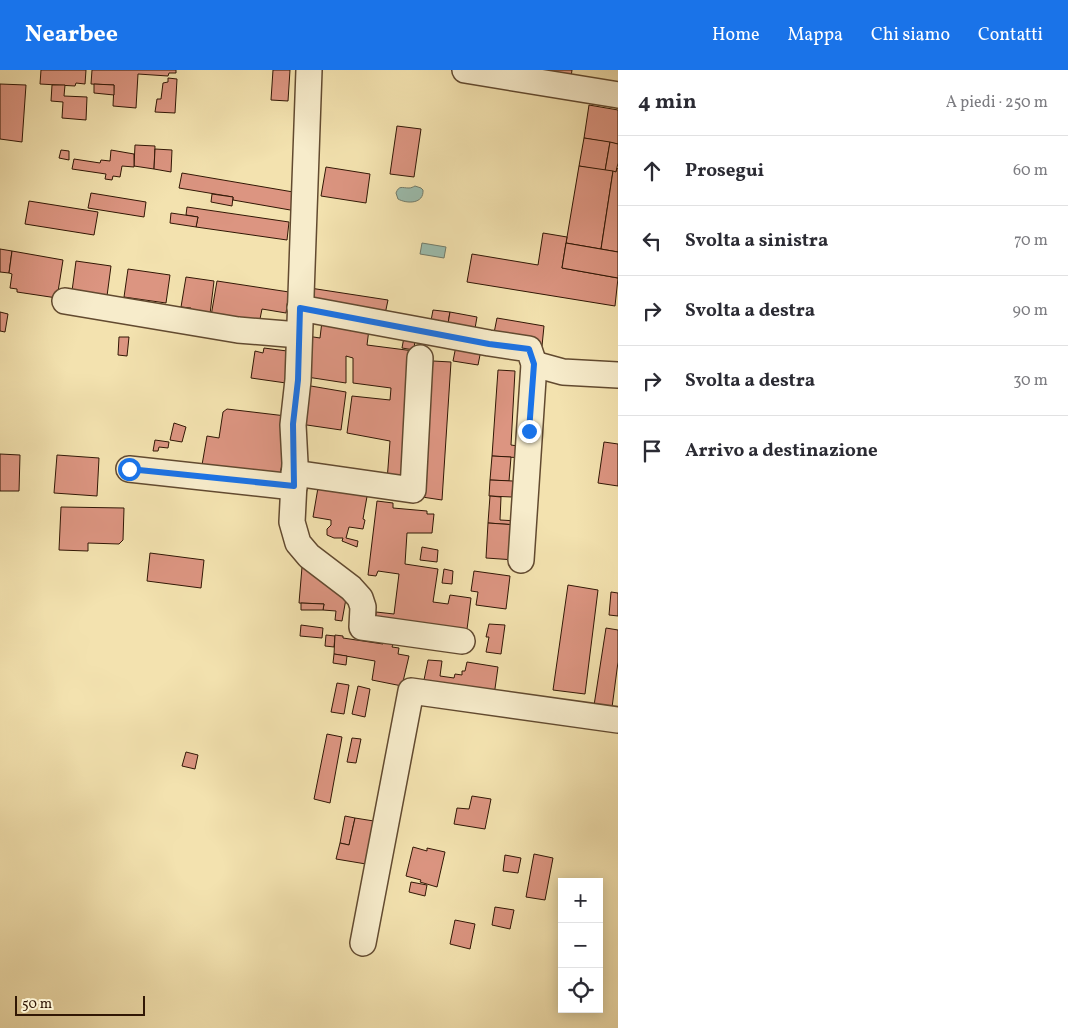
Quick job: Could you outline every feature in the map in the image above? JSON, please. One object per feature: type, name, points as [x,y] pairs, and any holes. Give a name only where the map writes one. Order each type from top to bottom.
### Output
[{"type":"street","points":[[309,70],[298,380],[293,424],[294,480],[292,522],[298,543],[309,556],[351,588],[360,598],[363,607],[362,627],[462,641]]},
{"type":"street","points":[[464,70],[618,95]]},
{"type":"street","points":[[66,301],[238,330],[299,335]]},
{"type":"street","points":[[300,308],[489,344],[529,349],[534,364],[521,560]]},
{"type":"street","points":[[129,469],[412,490],[420,358]]},
{"type":"street","points":[[534,364],[563,372],[618,375]]},
{"type":"street","points":[[364,943],[411,691],[618,720]]},
{"type":"shaded area","points":[[415,186],[423,190],[421,198],[414,202],[398,199],[396,193],[398,189]]},
{"type":"shaded area","points":[[422,243],[446,247],[444,258],[420,254]]},
{"type":"building","points":[[41,70],[86,70],[85,84],[76,83],[75,86],[40,84]]},
{"type":"building","points":[[92,70],[176,70],[176,73],[169,73],[168,76],[138,74],[136,108],[113,106],[114,85],[91,84]]},
{"type":"building","points":[[273,70],[290,70],[288,101],[271,100]]},
{"type":"building","points":[[536,70],[572,70],[571,77]]},
{"type":"building","points":[[168,78],[177,79],[175,113],[155,112],[157,99],[161,99],[163,83],[168,82]]},
{"type":"building","points":[[0,84],[26,85],[22,142],[0,139]]},
{"type":"building","points":[[94,84],[114,85],[114,95],[94,93]]},
{"type":"building","points":[[52,85],[65,85],[64,96],[87,97],[86,120],[62,118],[63,102],[51,101]]},
{"type":"building","points":[[589,105],[618,110],[618,144],[584,138]]},
{"type":"building","points":[[397,126],[421,129],[414,177],[390,174]]},
{"type":"building","points":[[584,138],[610,142],[605,171],[579,166]]},
{"type":"building","points":[[610,142],[618,144],[616,172],[605,171]]},
{"type":"building","points":[[135,145],[155,146],[154,169],[134,166]]},
{"type":"building","points":[[155,149],[172,150],[171,172],[154,169]]},
{"type":"building","points":[[61,150],[69,151],[69,160],[59,158]]},
{"type":"building","points":[[111,150],[134,154],[134,167],[122,166],[120,177],[113,176],[112,180],[105,179],[106,174],[72,169],[74,159],[100,163],[101,160],[110,161]]},
{"type":"building","points":[[579,166],[613,171],[601,249],[566,243]]},
{"type":"building","points":[[326,167],[370,174],[366,203],[321,196]]},
{"type":"building","points":[[617,168],[618,252],[601,249],[613,171],[616,172]]},
{"type":"building","points":[[182,173],[299,193],[296,211],[233,200],[233,197],[179,188]]},
{"type":"building","points":[[91,193],[146,202],[144,217],[88,208]]},
{"type":"building","points":[[212,194],[233,197],[232,206],[211,202]]},
{"type":"building","points":[[29,201],[98,212],[94,235],[25,224]]},
{"type":"building","points":[[187,207],[289,222],[287,240],[196,227],[198,217],[186,215]]},
{"type":"building","points":[[171,213],[198,217],[196,227],[170,223]]},
{"type":"building","points":[[543,233],[567,237],[562,268],[618,278],[615,306],[467,282],[472,254],[538,265]]},
{"type":"building","points":[[566,243],[618,252],[618,278],[562,268]]},
{"type":"building","points":[[0,249],[12,251],[9,273],[0,272]]},
{"type":"building","points":[[12,251],[63,260],[57,298],[17,292],[17,289],[10,288],[12,274],[9,273]]},
{"type":"building","points":[[76,261],[111,266],[107,296],[72,291]]},
{"type":"building","points":[[128,269],[170,275],[166,303],[124,297]]},
{"type":"building","points":[[186,277],[214,281],[210,314],[190,312],[191,308],[181,307]]},
{"type":"building","points":[[217,281],[289,292],[286,313],[262,309],[259,324],[211,316]]},
{"type":"building","points":[[310,288],[388,300],[384,319],[308,303]]},
{"type":"building","points":[[433,310],[450,312],[447,329],[430,326]]},
{"type":"building","points":[[0,312],[8,314],[5,332],[0,331]]},
{"type":"building","points":[[450,312],[477,317],[474,334],[447,329]]},
{"type":"building","points":[[497,318],[544,326],[542,346],[493,338]]},
{"type":"building","points":[[322,321],[369,329],[367,345],[414,351],[404,482],[387,481],[390,441],[347,433],[352,396],[390,400],[391,388],[353,383],[353,358],[346,356],[346,383],[307,377],[307,336],[320,338]]},
{"type":"building","points":[[119,337],[129,337],[127,356],[118,355]]},
{"type":"building","points":[[404,337],[415,339],[414,350],[402,348]]},
{"type":"building","points":[[456,346],[481,350],[478,365],[453,361]]},
{"type":"building","points":[[264,348],[287,351],[286,383],[251,378],[255,351],[263,353]]},
{"type":"building","points":[[433,361],[451,362],[442,500],[422,497]]},
{"type":"building","points":[[498,370],[515,371],[511,445],[525,447],[523,458],[492,456]]},
{"type":"building","points":[[305,385],[346,392],[341,430],[300,424]]},
{"type":"building","points":[[227,409],[286,416],[288,422],[280,477],[202,465],[207,436],[219,438],[223,412]]},
{"type":"building","points":[[174,423],[186,427],[182,442],[170,440]]},
{"type":"building","points":[[155,440],[169,442],[168,448],[159,447],[158,451],[153,451]]},
{"type":"building","points":[[604,442],[618,444],[618,486],[598,483]]},
{"type":"building","points":[[0,454],[20,455],[19,491],[0,491]]},
{"type":"building","points":[[57,455],[99,458],[97,496],[54,493]]},
{"type":"building","points":[[492,456],[511,457],[509,481],[490,480]]},
{"type":"building","points":[[490,480],[513,481],[512,497],[489,496]]},
{"type":"building","points":[[319,482],[368,491],[363,529],[349,527],[346,538],[358,541],[357,547],[342,541],[343,538],[334,538],[327,535],[327,529],[331,525],[331,520],[313,517]]},
{"type":"building","points":[[490,496],[501,497],[500,520],[518,521],[517,525],[488,523]]},
{"type":"building","points":[[377,501],[393,503],[393,508],[427,511],[427,514],[434,514],[432,533],[407,533],[405,564],[438,569],[433,602],[448,604],[450,595],[471,598],[466,637],[375,626],[376,612],[394,614],[399,574],[378,571],[376,576],[368,575]]},
{"type":"building","points":[[61,507],[124,508],[123,540],[119,544],[88,543],[88,551],[59,550]]},
{"type":"building","points":[[488,523],[517,525],[515,560],[486,558]]},
{"type":"building","points":[[422,547],[438,550],[437,562],[420,560]]},
{"type":"building","points":[[150,553],[204,560],[201,588],[147,581]]},
{"type":"building","points":[[302,567],[314,567],[347,593],[342,621],[335,620],[336,611],[323,610],[324,604],[299,603]]},
{"type":"building","points":[[444,569],[453,571],[452,584],[442,583]]},
{"type":"building","points":[[474,571],[510,576],[506,609],[476,605],[478,592],[471,591]]},
{"type":"building","points":[[568,585],[598,590],[585,694],[553,690]]},
{"type":"building","points":[[611,592],[618,593],[618,616],[609,615]]},
{"type":"building","points":[[301,603],[324,604],[323,610],[301,610]]},
{"type":"building","points":[[489,624],[505,625],[501,654],[486,652],[489,637],[486,637]]},
{"type":"building","points":[[301,625],[323,628],[322,638],[300,636]]},
{"type":"building","points":[[606,628],[618,630],[618,662],[611,715],[593,712]]},
{"type":"building","points":[[326,635],[335,636],[334,647],[325,646]]},
{"type":"building","points":[[335,635],[383,644],[384,640],[394,642],[392,647],[399,648],[398,654],[409,656],[402,686],[372,680],[375,661],[334,654]]},
{"type":"building","points":[[334,654],[347,656],[346,665],[333,663]]},
{"type":"building","points":[[428,660],[442,661],[440,676],[454,678],[455,674],[462,675],[467,662],[498,667],[493,703],[422,690]]},
{"type":"building","points":[[337,683],[349,685],[344,714],[331,712]]},
{"type":"building","points":[[358,686],[370,689],[365,717],[352,714]]},
{"type":"building","points":[[327,734],[342,737],[330,803],[314,799]]},
{"type":"building","points":[[352,738],[361,739],[356,763],[347,762]]},
{"type":"building","points":[[186,752],[198,755],[195,769],[182,766]]},
{"type":"building","points":[[472,796],[491,799],[485,829],[454,824],[457,808],[469,809]]},
{"type":"building","points":[[345,816],[355,818],[349,845],[340,843]]},
{"type":"building","points":[[355,818],[380,822],[372,865],[336,859],[340,843],[349,845]]},
{"type":"building","points":[[413,847],[427,851],[427,848],[445,852],[437,887],[406,876]]},
{"type":"building","points":[[534,854],[553,858],[545,900],[526,897]]},
{"type":"building","points":[[505,855],[521,858],[518,873],[503,871]]},
{"type":"building","points":[[411,882],[427,885],[425,896],[409,892]]},
{"type":"building","points":[[495,907],[514,910],[510,929],[492,925]]},
{"type":"building","points":[[455,920],[475,924],[470,949],[450,944]]},
{"type":"route","points":[[129,469],[294,486],[293,424],[298,380],[300,308],[489,344],[529,349],[534,364],[529,431]]}]
